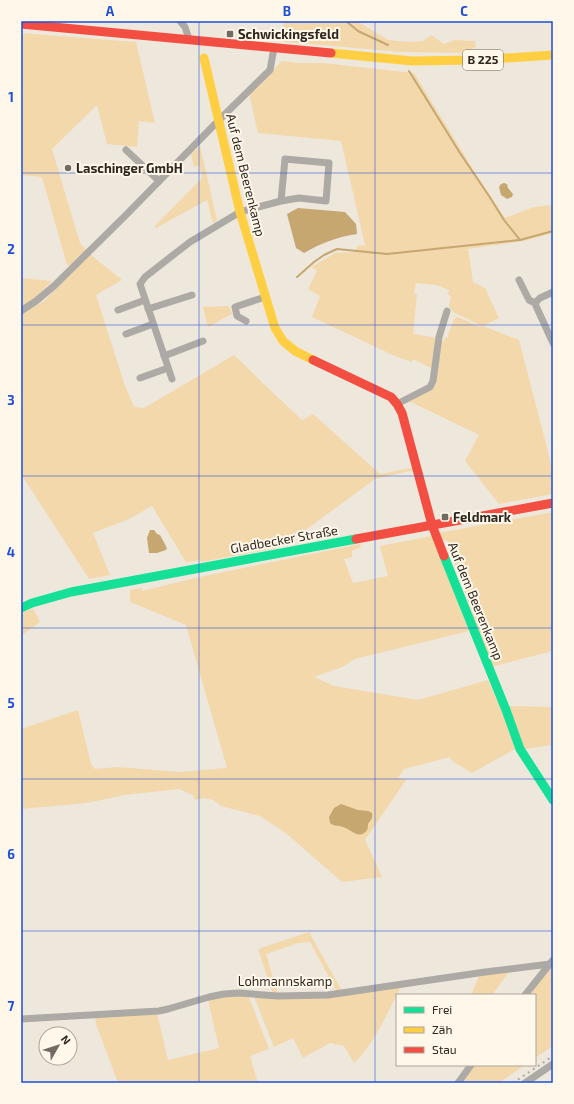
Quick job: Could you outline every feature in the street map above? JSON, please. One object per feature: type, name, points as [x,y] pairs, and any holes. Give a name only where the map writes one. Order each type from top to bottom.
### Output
[{"type":"main road","name":"B 225","points":[[21,24],[412,60],[476,60],[553,55]]},
{"type":"main road","name":"Auf dem Beerenkamp","points":[[204,58],[240,212],[275,328],[283,341],[295,351],[391,397],[397,404],[402,413],[432,525],[506,710],[520,749],[553,800]]},
{"type":"main road","name":"Gladbecker Straße","points":[[21,608],[71,592],[553,503]]},
{"type":"street","points":[[180,21],[185,27],[189,39]]},
{"type":"street","points":[[21,311],[47,292],[270,70],[274,48]]},
{"type":"street","points":[[126,150],[159,181]]},
{"type":"street","points":[[172,379],[140,284],[145,277],[190,242],[240,212],[281,201],[299,198],[326,201],[329,163],[285,159],[281,201]]},
{"type":"street","points":[[519,280],[529,300],[535,303],[553,343]]},
{"type":"street","points":[[535,303],[540,298],[553,292]]},
{"type":"street","points":[[148,309],[192,295]]},
{"type":"street","points":[[246,321],[237,316],[235,307],[265,297]]},
{"type":"street","points":[[118,310],[145,300]]},
{"type":"street","points":[[397,404],[430,387],[433,381],[439,338],[447,311]]},
{"type":"street","points":[[126,334],[153,324]]},
{"type":"street","points":[[164,356],[203,341]]},
{"type":"street","points":[[140,378],[168,368]]},
{"type":"street","points":[[526,994],[552,962]]},
{"type":"street","name":"Lohmannskamp","points":[[21,1019],[159,1011],[209,997],[239,993],[277,996],[328,995],[552,962]]},
{"type":"street","points":[[525,1083],[553,1064]]},
{"type":"street","points":[[458,1083],[470,1066]]},
{"type":"shaded area","points":[[284,21],[357,21],[388,40],[409,42],[423,41],[431,35],[444,44],[454,40],[475,41],[476,47],[463,53],[402,52],[286,42],[282,41]]},
{"type":"shaded area","points":[[21,33],[136,42],[155,123],[139,121],[137,147],[107,144],[97,105],[52,149],[80,243],[91,255],[122,280],[96,295],[124,383],[134,407],[144,408],[234,355],[302,420],[313,414],[379,473],[381,474],[410,468],[414,470],[375,479],[288,543],[281,545],[280,540],[276,541],[277,548],[201,562],[200,560],[186,562],[152,506],[129,519],[93,533],[110,575],[89,579],[21,474],[21,314],[44,301],[73,272],[69,265],[67,265],[42,177],[21,175]]},
{"type":"shaded area","points":[[282,61],[323,63],[414,73],[474,171],[505,218],[534,207],[553,205],[553,233],[524,241],[468,249],[473,282],[485,288],[499,318],[483,326],[519,340],[553,471],[553,494],[499,504],[465,461],[479,435],[409,401],[427,392],[436,384],[440,342],[443,342],[445,337],[447,338],[454,319],[458,317],[480,327],[482,326],[453,312],[449,306],[451,297],[448,294],[449,290],[436,285],[416,283],[414,294],[417,294],[413,334],[437,338],[433,369],[413,359],[412,362],[397,357],[312,317],[320,296],[308,289],[317,271],[312,267],[335,253],[355,252],[357,246],[365,245],[341,141],[258,133],[249,94]]},
{"type":"shaded area","points":[[200,146],[217,220],[213,223],[207,200],[156,228],[154,227],[202,178],[199,165],[194,167],[191,154]]},
{"type":"shaded area","points":[[504,183],[507,184],[508,188],[513,194],[512,197],[507,199],[501,195],[499,187]]},
{"type":"shaded area","points":[[298,208],[345,212],[356,224],[357,234],[329,241],[304,253],[296,248],[287,214]]},
{"type":"shaded area","points":[[21,278],[52,281],[33,300],[21,307]]},
{"type":"shaded area","points":[[229,306],[232,314],[208,327],[203,307]]},
{"type":"shaded area","points":[[553,512],[553,651],[491,667],[447,540],[440,541],[438,533]]},
{"type":"shaded area","points":[[150,530],[154,530],[160,535],[167,548],[166,550],[157,553],[149,553],[147,538]]},
{"type":"shaded area","points":[[432,536],[469,631],[355,659],[342,667],[314,677],[334,686],[418,700],[488,680],[503,714],[515,749],[472,773],[452,761],[450,757],[404,769],[398,778],[406,780],[365,840],[382,877],[342,882],[287,834],[260,816],[221,806],[213,800],[204,798],[195,800],[193,795],[179,789],[124,795],[87,803],[21,809],[21,729],[78,710],[91,764],[95,769],[118,767],[180,772],[227,768],[186,625],[130,602],[130,590],[142,588],[142,591],[195,578],[360,544],[361,547],[352,551],[352,557],[344,559],[353,583],[388,576],[380,546]]},
{"type":"shaded area","points":[[32,609],[40,622],[21,636],[21,613]]},
{"type":"shaded area","points":[[507,706],[553,707],[553,745],[524,749]]},
{"type":"shaded area","points":[[341,804],[372,813],[372,818],[368,824],[368,829],[365,832],[356,834],[346,828],[330,823],[329,817],[334,808]]},
{"type":"shaded area","points":[[309,932],[342,991],[337,992],[310,942],[298,943],[266,954],[278,995],[273,994],[258,949]]},
{"type":"shaded area","points":[[553,964],[553,1046],[536,1057],[536,994],[529,994]]},
{"type":"shaded area","points":[[509,972],[493,994],[471,994],[480,974]]},
{"type":"shaded area","points":[[401,987],[374,1037],[354,1063],[344,1046],[330,1043],[303,1058],[293,1038],[274,1047],[255,997]]},
{"type":"shaded area","points":[[242,995],[249,997],[269,1049],[250,1056],[258,1083],[118,1083],[96,1024],[95,1017],[157,1013],[168,1060],[219,1048],[208,1000],[225,996]]},
{"type":"shaded area","points":[[473,1066],[524,1066],[499,1083],[463,1083]]},
{"type":"waterway","points":[[346,21],[358,31],[388,45]]},
{"type":"waterway","points":[[409,71],[504,220],[520,240],[553,231]]},
{"type":"waterway","points":[[297,277],[314,262],[337,249],[387,254],[519,240]]},
{"type":"railway","points":[[513,1083],[553,1056]]},
{"type":"traffic: fast","points":[[21,608],[32,603],[71,592],[356,539]]},
{"type":"traffic: fast","points":[[444,556],[506,710],[520,749],[553,800]]},
{"type":"traffic: slow","points":[[331,53],[412,61],[476,60],[553,55]]},
{"type":"traffic: slow","points":[[204,58],[240,212],[275,328],[283,341],[295,351],[313,360]]},
{"type":"traffic: jam","points":[[21,24],[331,53]]},
{"type":"traffic: jam","points":[[313,360],[391,397],[397,404],[402,413],[432,525],[444,556]]},
{"type":"traffic: jam","points":[[356,539],[553,503]]},
{"type":"place","name":"Schwickingsfeld","points":[[230,34]]},
{"type":"place","name":"Laschinger GmbH","points":[[68,168]]},
{"type":"place","name":"Feldmark","points":[[445,517]]}]
